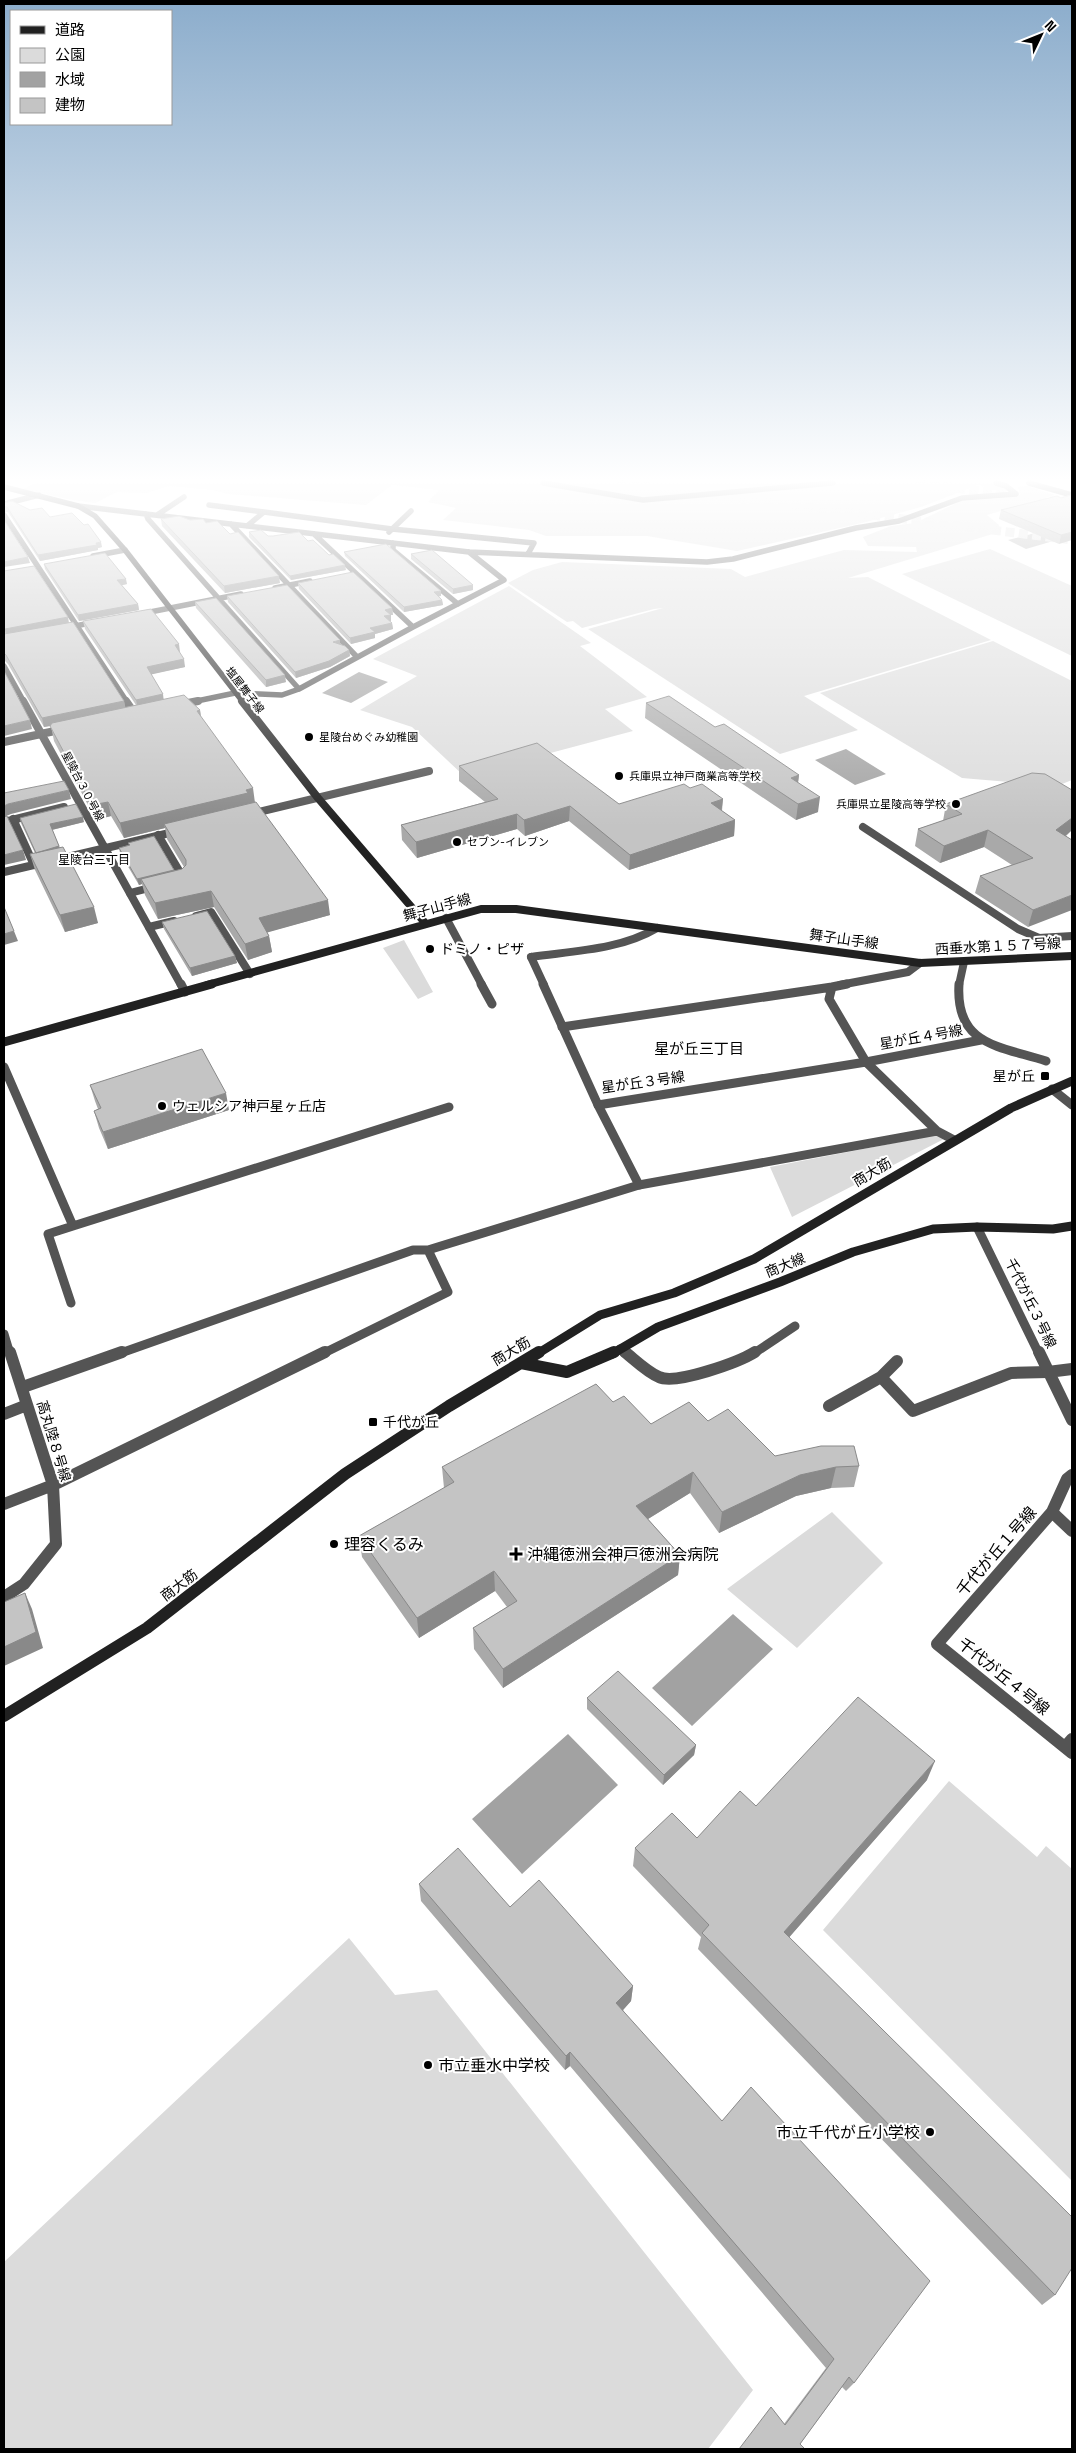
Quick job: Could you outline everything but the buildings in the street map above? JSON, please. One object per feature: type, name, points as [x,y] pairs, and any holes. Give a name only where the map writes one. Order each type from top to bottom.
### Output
[{"type":"street","points":[[58,597],[135,714]]},
{"type":"street","name":"塩屋舞子線","points":[[161,597],[318,798],[426,924]]},
{"type":"street","points":[[132,615],[226,597]]},
{"type":"street","points":[[299,597],[357,658]]},
{"type":"street","points":[[382,597],[413,627]]},
{"type":"street","points":[[450,597],[458,604]]},
{"type":"street","points":[[171,707],[235,693],[282,695],[299,689],[471,597]]},
{"type":"street","points":[[219,599],[299,689]]},
{"type":"street","points":[[59,629],[104,620]]},
{"type":"street","name":"星陵台３０号線","points":[[4,666],[185,992]]},
{"type":"street","points":[[126,716],[144,712]]},
{"type":"street","points":[[4,742],[70,728]]},
{"type":"street","points":[[243,815],[429,771]]},
{"type":"street","points":[[4,822],[80,804]]},
{"type":"street","points":[[13,819],[34,865]]},
{"type":"street","points":[[863,827],[1018,929],[1039,938],[1072,936]]},
{"type":"street","points":[[4,872],[187,828]]},
{"type":"street","points":[[158,835],[184,879],[175,881]]},
{"type":"street","points":[[130,892],[166,883]]},
{"type":"street","name":"舞子山手線","points":[[4,1042],[481,909],[516,909],[920,963]]},
{"type":"street","points":[[149,928],[211,912],[250,974]]},
{"type":"street","points":[[446,918],[492,1004]]},
{"type":"street","name":"星が丘３号線","points":[[657,928],[646,937],[531,957],[598,1104],[866,1062]]},
{"type":"street","name":"西垂水第１５７号線","points":[[832,986],[908,972],[920,963],[1072,956]]},
{"type":"street","points":[[964,962],[957,995],[966,1027],[981,1040],[1046,1061]]},
{"type":"street","points":[[562,1027],[832,986],[830,999],[866,1062],[936,1131],[954,1140]]},
{"type":"street","name":"星が丘４号線","points":[[866,1062],[981,1040]]},
{"type":"street","points":[[4,1067],[73,1226]]},
{"type":"street","name":"商大筋","points":[[4,1716],[147,1628],[345,1474],[448,1406],[520,1363],[600,1316],[674,1293],[754,1259],[1011,1108],[1072,1081]]},
{"type":"street","points":[[1052,1089],[1072,1105]]},
{"type":"street","points":[[598,1104],[639,1185]]},
{"type":"street","points":[[71,1303],[48,1234],[449,1107]]},
{"type":"street","points":[[23,1387],[413,1250],[428,1250],[639,1185],[936,1131]]},
{"type":"street","name":"商大線","points":[[520,1363],[568,1372],[620,1349],[658,1327],[780,1282],[853,1252],[933,1229],[977,1227],[1053,1230],[1072,1226]]},
{"type":"street","name":"千代が丘３号線","points":[[977,1227],[1072,1420]]},
{"type":"street","points":[[4,1504],[53,1485],[448,1292],[428,1250]]},
{"type":"street","points":[[620,1349],[660,1378],[676,1378],[714,1370],[749,1356],[796,1326]]},
{"type":"street","name":"高丸陸８号線","points":[[4,1334],[23,1387],[53,1485],[56,1544],[24,1584],[4,1597]]},
{"type":"street","points":[[829,1406],[881,1377],[897,1361]]},
{"type":"street","points":[[881,1377],[913,1411],[1011,1373],[1072,1369]]},
{"type":"street","points":[[4,1414],[27,1405]]},
{"type":"street","name":"千代が丘１号線","points":[[937,1644],[1052,1512],[1067,1479],[1072,1475]]},
{"type":"street","points":[[1052,1512],[1072,1531]]},
{"type":"street","name":"千代が丘４号線","points":[[937,1644],[1070,1747]]},
{"type":"green space","points":[[488,597],[526,597],[591,643],[580,646],[647,697],[605,709],[633,731],[464,776],[412,727],[360,710],[417,676],[373,659]]},
{"type":"green space","points":[[530,597],[908,597],[991,640],[804,696],[858,730],[780,754],[588,629],[663,608],[582,628],[573,621],[567,622]]},
{"type":"green space","points":[[951,597],[1072,597],[1072,656]]},
{"type":"green space","points":[[993,641],[1072,681],[1072,780],[1057,786],[962,778],[820,693]]},
{"type":"green space","points":[[404,940],[433,992],[418,999],[383,948]]},
{"type":"green space","points":[[936,1135],[944,1139],[792,1217],[770,1167]]},
{"type":"green space","points":[[832,1512],[883,1563],[797,1648],[727,1589]]},
{"type":"green space","points":[[949,1781],[1037,1857],[1046,1846],[1072,1869],[1072,2181],[823,1930]]},
{"type":"green space","points":[[349,1938],[395,1995],[437,1990],[753,2390],[708,2449],[4,2449],[4,2262]]},
{"type":"water","points":[[359,672],[388,682],[351,703],[322,693]]},
{"type":"water","points":[[846,749],[886,774],[855,785],[815,760]]},
{"type":"water","points":[[733,1614],[773,1649],[692,1726],[652,1688]]},
{"type":"water","points":[[568,1734],[618,1785],[522,1874],[472,1819]]},
{"type":"place","name":"星陵台めぐみ幼稚園","points":[[309,737]]},
{"type":"place","name":"兵庫県立神戸商業高等学校","points":[[619,776]]},
{"type":"place","name":"兵庫県立星陵高等学校","points":[[956,804]]},
{"type":"place","name":"セブン-イレブン","points":[[457,842]]},
{"type":"place","name":"ドミノ・ピザ","points":[[430,949]]},
{"type":"place","name":"星が丘","points":[[1045,1076]]},
{"type":"place","name":"ウェルシア神戸星ヶ丘店","points":[[162,1106]]},
{"type":"place","name":"千代が丘","points":[[373,1422]]},
{"type":"place","name":"理容くるみ","points":[[334,1544]]},
{"type":"place","name":"沖縄徳洲会神戸徳洲会病院","points":[[516,1554]]},
{"type":"place","name":"市立垂水中学校","points":[[428,2065]]},
{"type":"place","name":"市立千代が丘小学校","points":[[930,2132]]},
{"type":"district","name":"星陵台三丁目","points":[[94,860]]},
{"type":"district","name":"星が丘三丁目","points":[[699,1049]]}]
